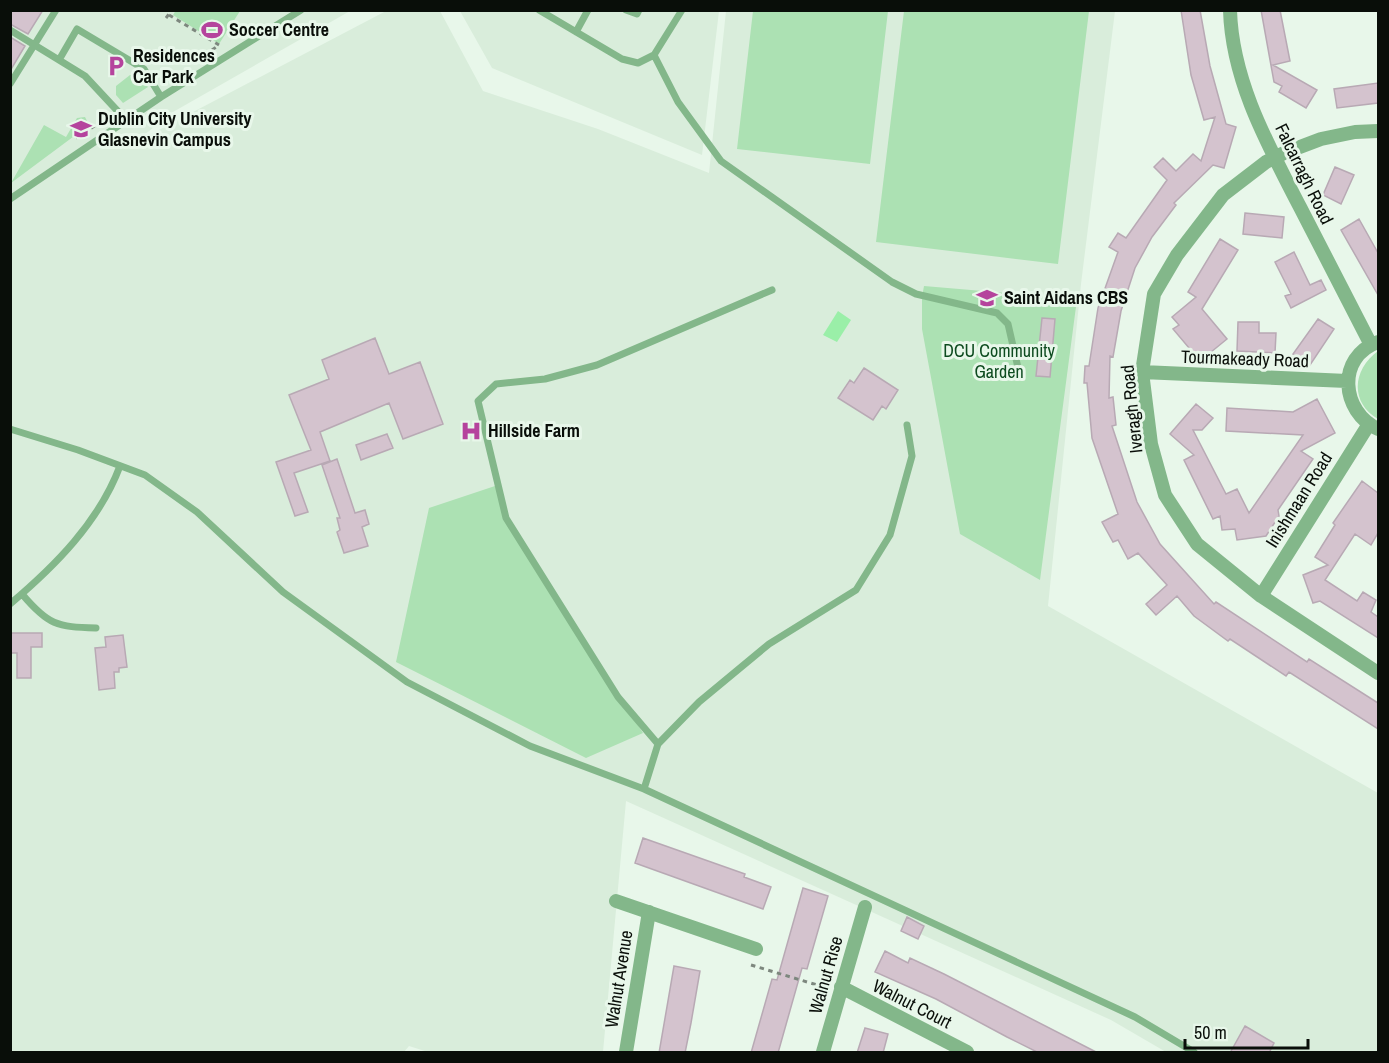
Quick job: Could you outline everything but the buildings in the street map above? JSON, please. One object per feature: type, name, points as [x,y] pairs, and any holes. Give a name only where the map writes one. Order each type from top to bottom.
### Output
[{"type":"street","name":"Falcarragh Road","points":[[1230,10],[1230,26],[1243,86],[1274,157],[1375,343]]},
{"type":"street","name":"Iveragh Road","points":[[1378,131],[1355,132],[1322,139],[1274,157],[1223,195],[1177,255],[1155,294],[1142,372],[1151,444],[1165,495],[1197,544],[1261,596],[1378,673]]},
{"type":"street","points":[[1347,381],[1355,360],[1375,343]]},
{"type":"street","name":"Tourmakeady Road","points":[[1142,372],[1347,381]]},
{"type":"street","name":"Inishmaan Road","points":[[1261,596],[1374,426],[1352,405],[1347,381]]},
{"type":"street","name":"Walnut Avenue","points":[[616,901],[756,949]]},
{"type":"street","name":"Walnut Rise","points":[[823,1053],[834,988],[865,906]]},
{"type":"street","name":"Walnut Avenue","points":[[626,1053],[649,912]]},
{"type":"street","name":"Walnut Court","points":[[834,988],[967,1053]]},
{"type":"lane","points":[[10,84],[56,10]]},
{"type":"lane","points":[[10,199],[161,97],[301,10]]},
{"type":"lane","points":[[539,10],[622,59],[638,63],[654,55],[682,10]]},
{"type":"lane","points":[[576,32],[588,10]]},
{"type":"lane","points":[[626,10],[637,14],[639,10]]},
{"type":"lane","points":[[58,60],[77,29],[144,69],[161,97]]},
{"type":"lane","points":[[10,30],[85,76],[126,120]]},
{"type":"lane","points":[[654,55],[678,102],[721,161],[892,282],[916,294],[998,313],[1008,324],[1018,372]]},
{"type":"lane","points":[[658,744],[618,697],[506,518],[478,401],[496,384],[545,379],[597,364],[772,290]]},
{"type":"lane","points":[[644,789],[658,744],[699,702],[769,644],[856,590],[890,535],[912,456],[907,425]]},
{"type":"lane","points":[[10,429],[144,476],[197,512],[283,592],[407,682],[530,746],[644,789],[1135,1017],[1194,1053]]},
{"type":"lane","points":[[10,604],[58,561],[90,522],[111,489],[120,466]]},
{"type":"lane","points":[[22,594],[43,618],[56,625],[96,628]]},
{"type":"path","points":[[172,10],[168,17],[219,45],[229,39]]},
{"type":"path","points":[[751,965],[834,988]]},
{"type":"shaded area","name":"Hillside Farm","points":[[10,11],[350,11],[173,112],[134,143],[386,11],[440,11],[483,91],[598,129],[709,173],[726,11],[1115,11],[1081,284],[1048,606],[1378,793],[1378,1052],[1166,1052],[1111,1020],[626,801],[603,1052],[428,1052],[409,1046],[404,1052],[11,1052]]},
{"type":"shaded area","points":[[460,11],[719,11],[702,155],[492,68]]},
{"type":"shaded area","points":[[838,311],[851,320],[837,342],[823,335]]},
{"type":"green space","name":"Soccer Centre","points":[[176,10],[240,11],[219,44],[173,15]]},
{"type":"green space","points":[[753,11],[888,11],[870,164],[737,149]]},
{"type":"green space","points":[[904,11],[1089,11],[1058,264],[876,242]]},
{"type":"green space","points":[[130,75],[138,75],[148,87],[123,103],[116,95],[116,86]]},
{"type":"green space","points":[[85,117],[89,125],[11,183],[44,125],[66,137],[77,118]]},
{"type":"green space","name":"DCU Community Garden","points":[[924,286],[1077,299],[1040,580],[960,534],[922,329]]},
{"type":"green space","points":[[1378,351],[1378,419],[1362,404],[1358,385],[1363,367]]},
{"type":"green space","points":[[495,486],[508,521],[643,733],[586,758],[396,662],[429,508]]},
{"type":"place","name":"Soccer Centre","points":[[212,30]]},
{"type":"place","name":"Residences Car Park","points":[[116,66]]},
{"type":"place","name":"Dublin City University Glasnevin Campus","points":[[81,129]]},
{"type":"place","name":"Saint Aidans CBS","points":[[987,298]]},
{"type":"place","name":"Hillside Farm","points":[[471,431]]}]
